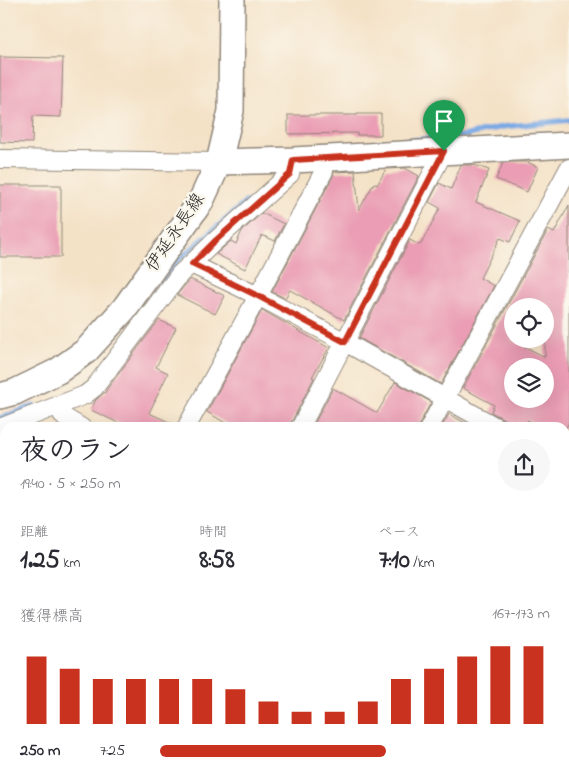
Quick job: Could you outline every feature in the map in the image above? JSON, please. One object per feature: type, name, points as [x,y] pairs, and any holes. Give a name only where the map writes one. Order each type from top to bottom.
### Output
[{"type":"main road","name":"伊延永長線","points":[[0,396],[15,392],[58,371],[86,351],[124,308],[201,201],[219,162],[231,111],[232,0]]},
{"type":"main road","points":[[219,162],[293,160],[569,145]]},
{"type":"street","points":[[303,422],[444,151]]},
{"type":"street","points":[[189,422],[324,171],[323,158]]},
{"type":"street","points":[[0,159],[219,162]]},
{"type":"street","points":[[16,422],[85,395],[94,388],[180,274],[290,174],[293,160]]},
{"type":"street","points":[[432,422],[569,168]]},
{"type":"street","points":[[192,264],[345,342],[487,422]]},
{"type":"street","points":[[57,406],[64,417],[72,422]]},
{"type":"building","points":[[0,57],[63,58],[61,117],[33,116],[32,143],[0,142]]},
{"type":"building","points":[[381,114],[381,135],[357,135],[357,133],[288,134],[288,115]]},
{"type":"building","points":[[527,162],[538,167],[527,192],[496,179],[503,163]]},
{"type":"building","points":[[461,165],[474,165],[489,170],[476,202],[520,221],[510,242],[500,238],[480,278],[494,286],[441,384],[359,338],[410,240],[419,245],[421,244],[440,208],[429,202],[439,183],[451,189]]},
{"type":"building","points":[[405,168],[419,176],[344,320],[290,290],[285,298],[272,292],[334,172],[355,171],[359,210],[374,183],[377,185],[386,169]]},
{"type":"building","points":[[0,185],[61,185],[61,257],[0,257]]},
{"type":"building","points":[[569,205],[569,422],[531,422],[528,420],[527,422],[506,422],[491,412],[494,405],[463,388],[504,312],[504,348],[528,348],[545,357],[545,348],[554,348],[554,298],[511,298],[548,230],[554,233]]},
{"type":"building","points":[[262,213],[284,224],[275,241],[262,235],[245,269],[216,254],[231,241],[236,244],[242,231]]},
{"type":"building","points":[[190,279],[225,296],[215,314],[177,295]]},
{"type":"building","points":[[262,310],[329,348],[312,377],[314,378],[292,422],[224,422],[207,412]]},
{"type":"building","points":[[159,320],[176,328],[156,367],[168,373],[149,413],[169,422],[116,422],[91,410],[95,401],[107,389]]},
{"type":"building","points":[[395,382],[431,402],[421,422],[315,422],[333,388],[377,413]]},
{"type":"building","points":[[449,414],[463,422],[444,422]]},
{"type":"waterway","points":[[375,143],[464,136],[502,127],[569,120]]},
{"type":"waterway","points":[[147,304],[176,262],[246,202]]},
{"type":"waterway","points":[[0,418],[34,406]]},
{"type":"route","points":[[444,151],[345,342],[192,264],[290,174],[293,160],[444,151]]}]
